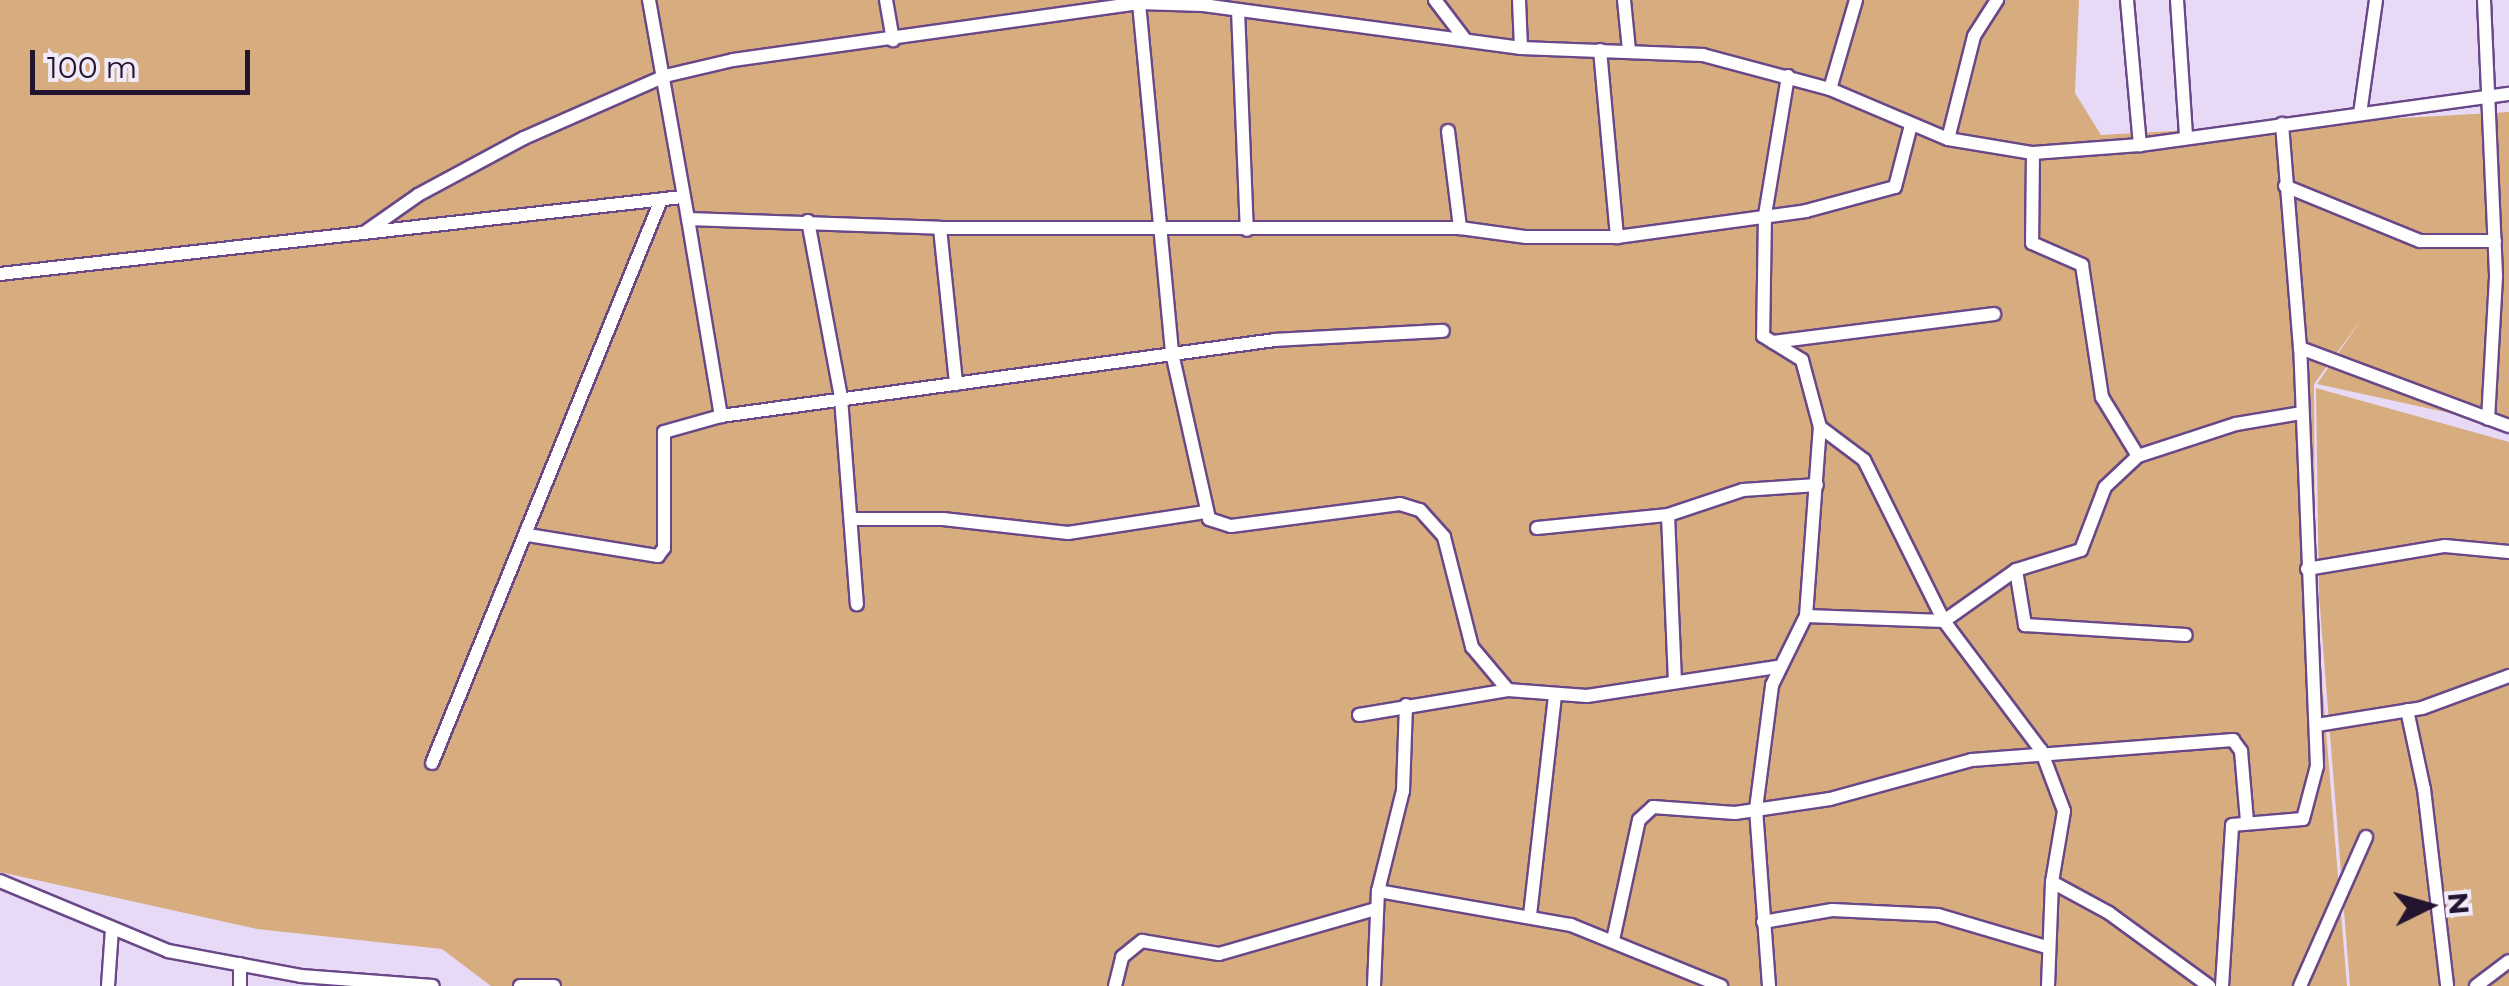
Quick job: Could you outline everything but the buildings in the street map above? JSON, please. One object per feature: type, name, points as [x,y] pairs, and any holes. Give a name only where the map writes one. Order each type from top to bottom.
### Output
[{"type":"street","points":[[650,0],[721,416]]},
{"type":"street","points":[[886,0],[893,40]]},
{"type":"street","points":[[1434,0],[1464,38]]},
{"type":"street","points":[[1518,0],[1521,48]]},
{"type":"street","points":[[1624,0],[1628,50]]},
{"type":"street","points":[[1830,89],[1856,0]]},
{"type":"street","points":[[1948,139],[1974,36],[1997,0]]},
{"type":"street","points":[[2127,0],[2140,145]]},
{"type":"street","points":[[2177,0],[2186,135]]},
{"type":"street","points":[[2360,114],[2376,0]]},
{"type":"street","points":[[2484,0],[2495,241],[2488,419]]},
{"type":"street","points":[[364,233],[418,195],[524,138],[665,76],[733,60],[1139,3],[1210,2],[1238,10],[1521,48],[1704,56],[1830,89],[1948,139],[2033,153],[2140,145],[2186,135],[2509,94]]},
{"type":"street","points":[[1139,3],[1172,353],[1206,512],[1217,524],[1231,526],[1354,506],[1400,504],[1420,510],[1444,537],[1472,646],[1508,690]]},
{"type":"street","points":[[1238,10],[1247,230]]},
{"type":"street","points":[[1600,50],[1617,237]]},
{"type":"street","points":[[1766,343],[1765,215],[1788,76]]},
{"type":"street","points":[[2222,986],[2229,832],[2247,821],[2296,823],[2307,814],[2317,726],[2300,348],[2282,124]]},
{"type":"street","points":[[688,219],[1158,231],[1460,228],[1526,237],[1617,237],[1806,211],[1898,186],[1912,125]]},
{"type":"street","points":[[1448,131],[1460,228]]},
{"type":"street","points":[[2033,153],[2032,242],[2082,265],[2102,397],[2138,456]]},
{"type":"street","points":[[2285,186],[2433,244],[2495,241]]},
{"type":"street","points":[[0,274],[682,196]]},
{"type":"street","points":[[432,762],[528,536],[662,200]]},
{"type":"street","points":[[808,221],[841,398],[857,604]]},
{"type":"street","points":[[940,228],[956,384]]},
{"type":"street","points":[[1766,343],[1994,314]]},
{"type":"street","points":[[528,536],[658,556],[664,548],[664,432],[721,416],[1172,353],[1443,330]]},
{"type":"street","points":[[1766,343],[1802,360],[1820,427],[1806,616],[1778,667],[1756,810],[1768,986]]},
{"type":"street","points":[[2300,348],[2509,426]]},
{"type":"street","points":[[1806,616],[1944,621],[2016,570],[2081,550],[2105,487],[2138,456],[2236,424],[2302,412]]},
{"type":"street","points":[[1820,427],[1864,460],[1944,621],[2042,750],[2064,811],[2052,882],[2048,986]]},
{"type":"street","points":[[1537,528],[1668,515],[1743,490],[1817,486]]},
{"type":"street","points":[[853,519],[943,519],[1068,533],[1206,512]]},
{"type":"street","points":[[1668,515],[1675,681]]},
{"type":"street","points":[[2307,569],[2445,546],[2509,552]]},
{"type":"street","points":[[2016,570],[2025,625],[2186,635]]},
{"type":"street","points":[[1360,715],[1508,690],[1554,696],[1778,667]]},
{"type":"street","points":[[2317,726],[2407,710],[2509,676]]},
{"type":"street","points":[[1530,915],[1554,696]]},
{"type":"street","points":[[1374,986],[1378,891],[1404,791],[1406,705]]},
{"type":"street","points":[[2407,710],[2424,789],[2447,986]]},
{"type":"street","points":[[1613,940],[1644,810],[1756,810],[2042,750],[2233,740],[2241,751],[2247,821]]},
{"type":"street","points":[[2300,986],[2366,837]]},
{"type":"street","points":[[0,881],[52,898],[112,929],[168,951],[240,964],[301,981],[433,986]]},
{"type":"street","points":[[2052,882],[2110,913],[2209,986]]},
{"type":"street","points":[[1378,891],[1530,915],[1613,940],[1662,966],[1721,986]]},
{"type":"street","points":[[1115,986],[1122,957],[1142,941],[1219,954],[1376,910]]},
{"type":"street","points":[[1763,922],[1832,910],[1927,914],[2047,946]]},
{"type":"street","points":[[108,986],[112,929]]},
{"type":"street","points":[[2476,986],[2509,960]]},
{"type":"street","points":[[240,964],[240,986]]},
{"type":"street","points":[[520,986],[554,986]]},
{"type":"shaded area","points":[[0,0],[2079,0],[2075,93],[2101,135],[2509,112],[2509,426],[2317,384],[2363,317],[2314,384],[2315,596],[2347,986],[491,986],[442,949],[257,929],[0,872]]},
{"type":"shaded area","points":[[2316,388],[2509,442],[2509,986],[2350,986],[2319,596]]}]
